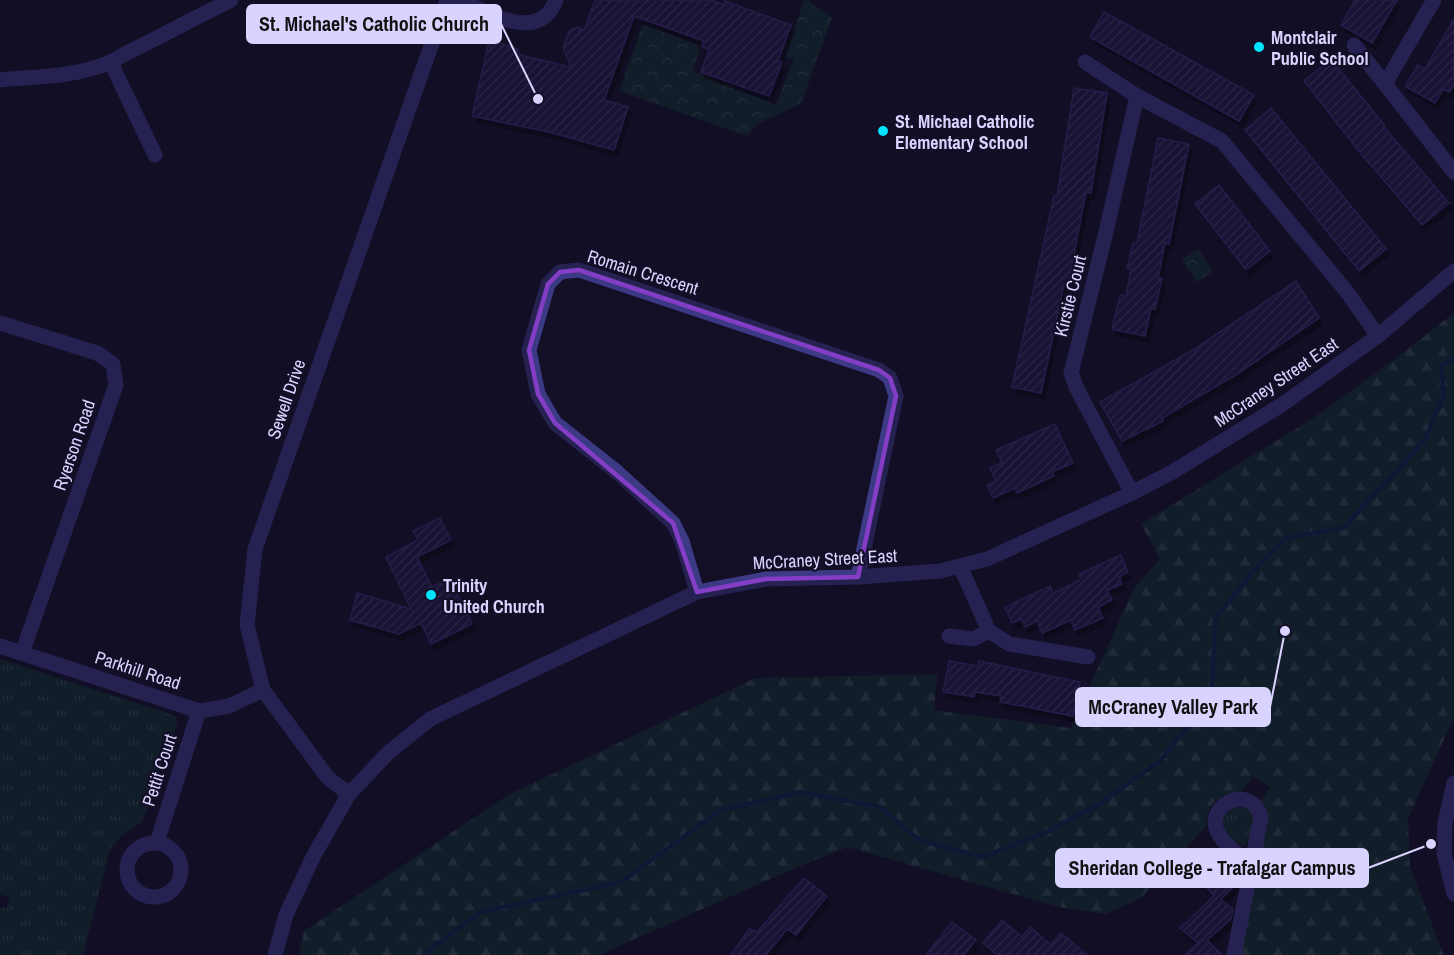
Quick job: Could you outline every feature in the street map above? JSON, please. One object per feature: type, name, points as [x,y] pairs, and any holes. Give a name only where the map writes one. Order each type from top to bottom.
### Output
[{"type":"street","points":[[0,80],[94,70],[231,0]]},
{"type":"street","name":"Sewell Drive","points":[[349,794],[328,778],[263,690],[247,625],[255,549],[447,0]]},
{"type":"street","points":[[459,0],[518,24],[542,18],[552,10],[556,0]]},
{"type":"street","points":[[1386,84],[1434,0]]},
{"type":"street","points":[[1354,45],[1454,172]]},
{"type":"street","points":[[1085,62],[1137,96],[1222,141],[1347,292],[1378,336]]},
{"type":"street","points":[[111,63],[155,155]]},
{"type":"street","name":"Kirstie Court","points":[[1132,493],[1071,373],[1137,96]]},
{"type":"street","name":"Romain Crescent","points":[[697,592],[682,540],[673,523],[617,472],[555,423],[538,394],[529,350],[548,284],[560,272],[579,270],[879,370],[890,378],[896,396],[858,577]]},
{"type":"street","name":"McCraney Street East","points":[[275,955],[286,915],[312,857],[349,794],[388,753],[430,719],[697,592],[766,579],[858,577],[940,571],[987,558],[1132,493],[1174,471],[1283,404],[1378,336],[1454,271]]},
{"type":"street","name":"Ryerson Road","points":[[0,323],[97,352],[113,364],[116,385],[22,653]]},
{"type":"street","points":[[960,566],[989,631],[1009,644],[1088,657]]},
{"type":"street","points":[[949,636],[973,639],[989,631]]},
{"type":"street","name":"Parkhill Road","points":[[0,645],[199,711],[229,706],[263,690]]},
{"type":"street","name":"Pettit Court","points":[[157,842],[199,711]]},
{"type":"street","points":[[1454,783],[1444,823],[1444,853],[1454,894]]},
{"type":"street","points":[[1234,955],[1250,866]]},
{"type":"highlighted area","points":[[579,270],[879,370],[890,378],[896,396],[858,577],[766,579],[697,592],[673,523],[555,423],[538,394],[529,350],[548,284],[560,272]]},
{"type":"green space","points":[[804,0],[808,0],[832,18],[801,104],[759,123],[747,136],[619,91],[643,24],[696,44],[700,50],[693,71],[776,105],[794,59],[785,57]]},
{"type":"green space","points":[[1198,249],[1213,271],[1197,282],[1182,259]]},
{"type":"green space","points":[[1454,313],[1454,717],[1408,819],[1410,868],[1444,955],[1241,955],[1267,819],[1266,809],[1260,802],[1270,787],[1253,776],[1242,791],[1228,794],[1216,801],[1209,811],[1207,825],[1141,898],[1105,914],[1059,907],[847,847],[599,955],[299,955],[304,931],[508,795],[756,678],[937,674],[934,710],[1071,728],[1134,588],[1160,559],[1141,524],[1315,417]]},
{"type":"green space","points":[[0,659],[176,716],[177,724],[142,822],[120,837],[110,850],[83,955],[0,955],[0,907],[7,909],[10,898],[0,894]]},
{"type":"green space","points":[[1243,804],[1254,813],[1251,837],[1242,847],[1228,835],[1222,824],[1226,814]]},
{"type":"building","points":[[595,0],[711,0],[724,5],[725,1],[791,25],[778,61],[782,62],[769,96],[701,72],[709,49],[702,47],[704,41],[634,16],[604,100],[628,107],[614,150],[549,132],[472,116],[488,45],[497,42],[518,49],[520,55],[571,67],[563,48],[569,31],[577,27],[584,30]]},
{"type":"building","points":[[1355,0],[1397,0],[1372,43],[1341,25]]},
{"type":"building","points":[[1104,12],[1254,95],[1239,121],[1090,37]]},
{"type":"building","points":[[1454,19],[1454,84],[1449,92],[1443,89],[1435,103],[1405,86],[1418,65],[1425,69]]},
{"type":"building","points":[[1331,59],[1384,127],[1449,203],[1422,225],[1361,154],[1304,81]]},
{"type":"building","points":[[1074,88],[1107,93],[1091,193],[1086,192],[1068,285],[1064,284],[1041,393],[1012,387],[1054,196],[1057,196]]},
{"type":"building","points":[[1271,108],[1386,249],[1359,271],[1245,130]]},
{"type":"building","points":[[1158,138],[1189,144],[1169,244],[1165,243],[1158,278],[1162,278],[1155,309],[1151,308],[1145,336],[1112,329],[1120,295],[1126,296],[1131,269],[1127,268],[1133,243],[1137,243]]},
{"type":"building","points":[[1219,185],[1270,251],[1246,270],[1195,204]]},
{"type":"building","points":[[1296,281],[1319,318],[1237,374],[1162,418],[1163,421],[1122,441],[1100,402],[1193,350]]},
{"type":"building","points":[[1055,424],[1073,463],[1052,472],[1054,476],[1017,493],[1015,488],[993,498],[987,485],[996,481],[990,468],[1002,463],[996,450]]},
{"type":"building","name":"Trinity United Church","points":[[440,518],[451,540],[417,557],[432,587],[450,579],[472,624],[431,644],[421,623],[399,634],[350,620],[357,593],[411,609],[386,557],[418,540],[413,531]]},
{"type":"building","points":[[1121,555],[1128,572],[1119,577],[1122,584],[1107,590],[1112,600],[1098,607],[1103,618],[1075,630],[1071,620],[1042,633],[1037,621],[1025,627],[1021,619],[1012,623],[1005,607],[1050,586],[1053,593],[1060,590],[1081,579],[1079,574]]},
{"type":"building","points":[[949,661],[978,666],[979,661],[1080,682],[1073,716],[1000,702],[1001,696],[975,692],[974,697],[943,692]]},
{"type":"building","points":[[1220,864],[1238,882],[1221,899],[1233,910],[1231,919],[1207,940],[1222,955],[1185,955],[1198,943],[1180,928],[1214,896],[1200,880]]},
{"type":"building","points":[[804,878],[827,896],[796,935],[787,929],[766,955],[731,955],[749,929],[757,932]]},
{"type":"building","points":[[1002,920],[1022,937],[1030,927],[1051,945],[1061,933],[1087,955],[997,955],[983,943]]},
{"type":"building","points":[[952,922],[976,940],[964,955],[926,955]]},
{"type":"waterway","points":[[423,955],[480,912],[621,882],[721,810],[801,792],[880,807],[919,840],[982,857],[1047,832],[1099,804],[1160,761],[1212,696],[1215,619],[1252,573],[1286,538],[1343,528],[1425,440],[1444,394],[1441,365],[1454,360]]},
{"type":"place","name":"Montclair Public School","points":[[1259,47]]},
{"type":"place","name":"St. Michael's Catholic Church","points":[[538,99]]},
{"type":"place","name":"St. Michael Catholic Elementary School","points":[[883,131]]},
{"type":"place","name":"Trinity United Church","points":[[431,595]]},
{"type":"place","name":"McCraney Valley Park","points":[[1285,631]]},
{"type":"place","name":"Sheridan College - Trafalgar Campus","points":[[1431,844]]}]
